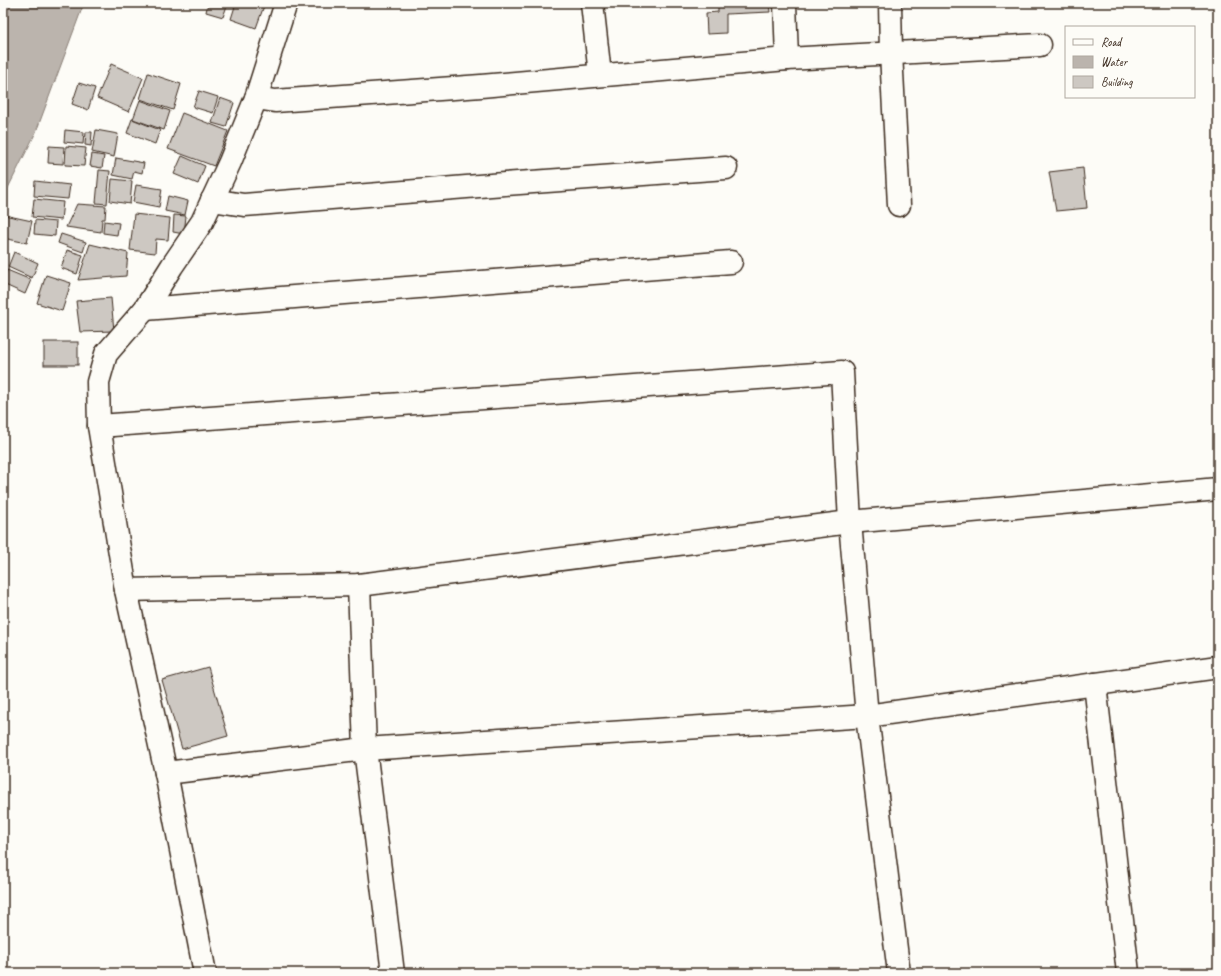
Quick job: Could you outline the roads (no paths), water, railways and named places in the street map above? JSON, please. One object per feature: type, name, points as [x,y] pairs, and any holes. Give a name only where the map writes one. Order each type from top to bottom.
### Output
[{"type":"street","points":[[205,973],[166,773],[126,590],[99,426],[98,382],[106,354],[145,309],[202,222],[230,162],[256,98],[286,3]]},
{"type":"street","points":[[592,3],[600,75]]},
{"type":"street","points":[[784,3],[787,59]]},
{"type":"street","points":[[890,3],[891,53],[899,205]]},
{"type":"street","points":[[256,98],[275,101],[481,86],[787,59],[1040,45]]},
{"type":"street","points":[[212,200],[244,205],[726,168]]},
{"type":"street","points":[[145,309],[731,262]]},
{"type":"street","points":[[99,426],[842,372],[850,522],[867,716],[899,973]]},
{"type":"street","points":[[126,590],[359,585],[850,522],[1218,489]]},
{"type":"street","points":[[359,585],[365,749],[393,973]]},
{"type":"street","points":[[166,773],[365,749],[867,716],[1218,668]]},
{"type":"street","points":[[1095,684],[1128,973]]},
{"type":"water","points":[[3,3],[84,3],[36,132],[3,198]]}]
